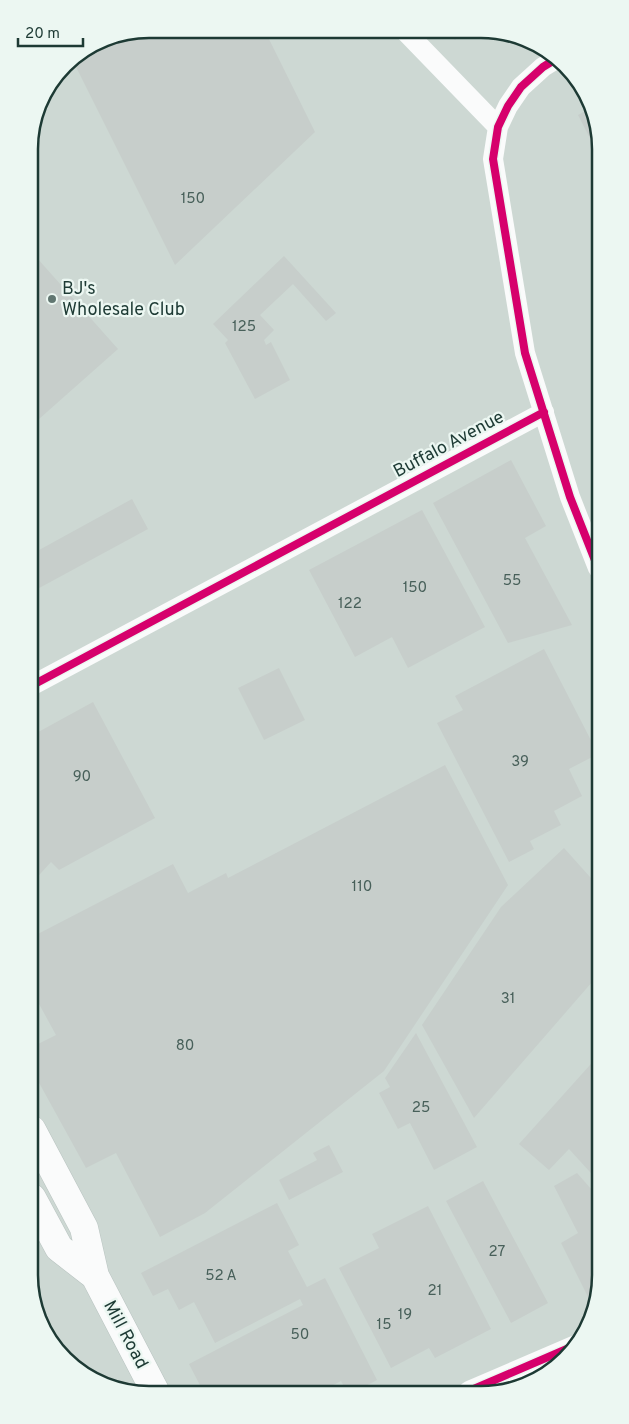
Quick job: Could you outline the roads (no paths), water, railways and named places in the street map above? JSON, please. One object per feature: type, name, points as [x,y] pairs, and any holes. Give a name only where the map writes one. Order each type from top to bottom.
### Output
[{"type":"main road","name":"Mill Road","points":[[38,1141],[84,1228],[95,1276],[152,1386]]},
{"type":"main road","name":"Mill Road","points":[[38,1210],[58,1248],[95,1276]]},
{"type":"street","points":[[412,38],[498,127]]},
{"type":"street","points":[[551,62],[521,87],[508,106],[498,127],[493,159],[525,353],[570,497],[592,552]]},
{"type":"street","name":"Buffalo Avenue","points":[[38,682],[544,412]]},
{"type":"street","points":[[481,1386],[562,1351]]},
{"type":"place","name":"BJ's Wholesale Club","points":[[52,299]]}]
